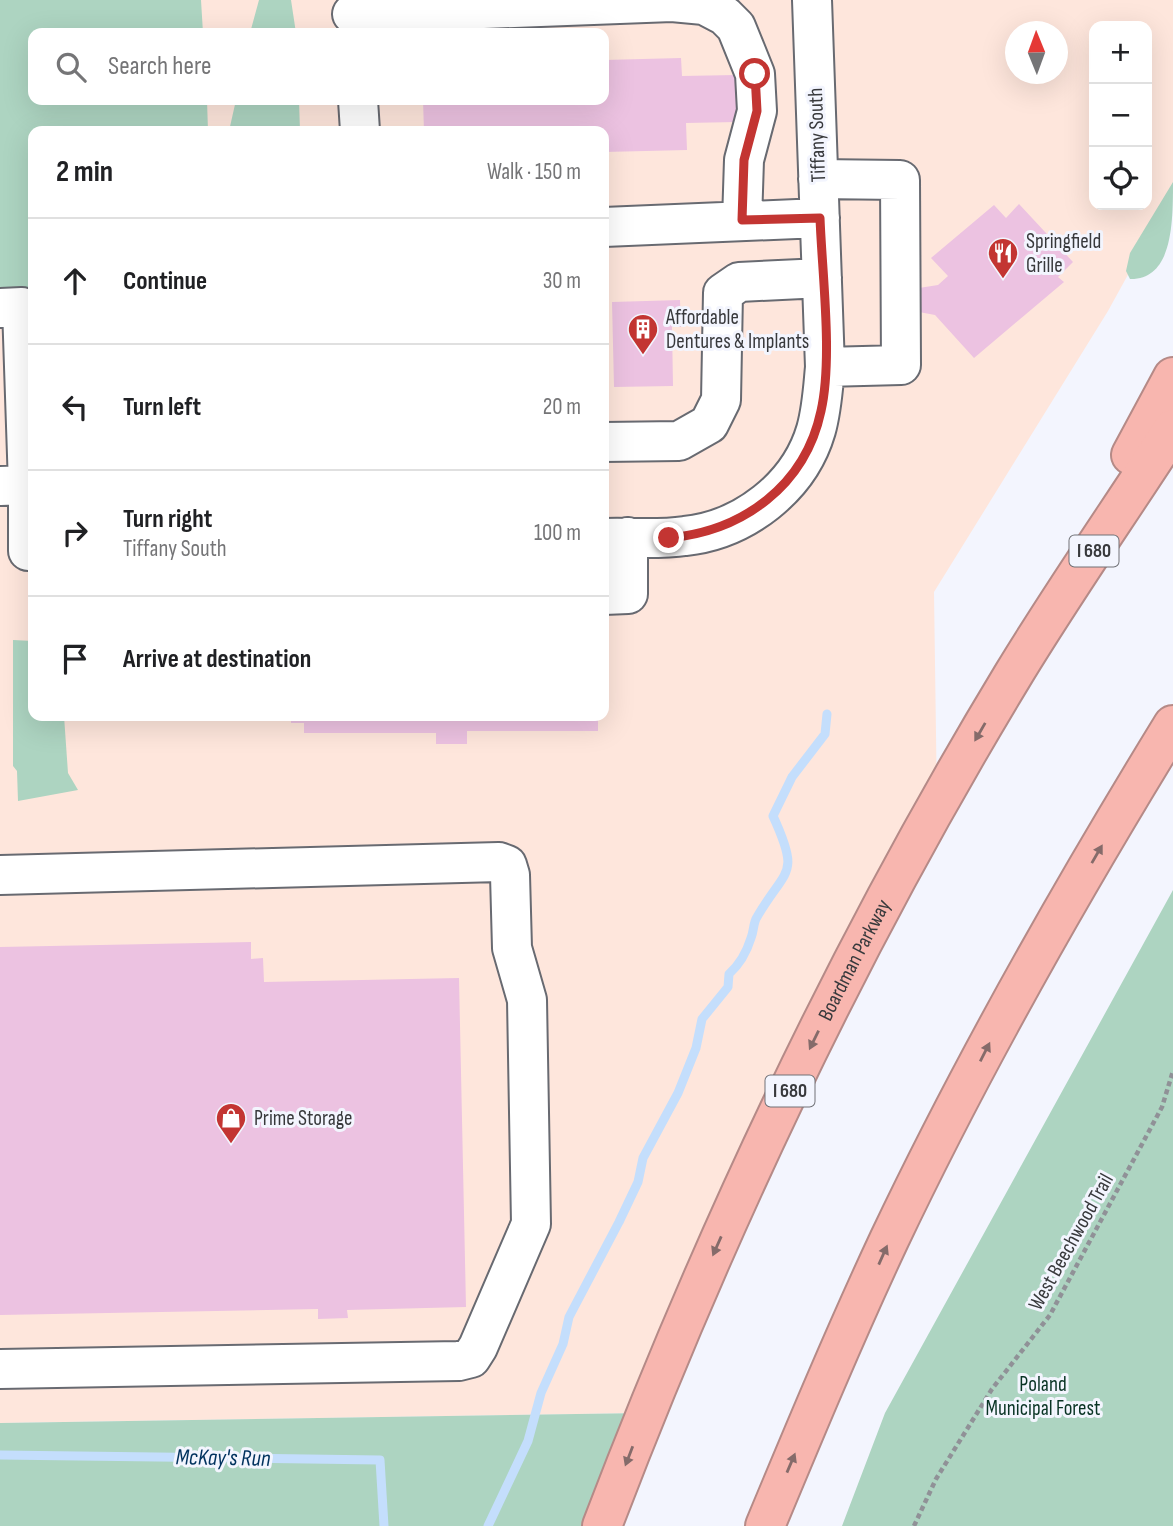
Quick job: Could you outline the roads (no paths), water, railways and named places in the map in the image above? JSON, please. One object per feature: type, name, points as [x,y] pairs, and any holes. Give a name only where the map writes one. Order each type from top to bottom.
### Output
[{"type":"highway","points":[[1014,673],[1173,377]]},
{"type":"highway","name":"Boardman Parkway","points":[[602,1526],[645,1413],[719,1239],[810,1048],[937,805],[1014,673],[1173,429]]},
{"type":"highway","points":[[765,1526],[884,1251],[992,1038],[1173,725]]},
{"type":"street","name":"Tiffany South","points":[[616,538],[688,536],[729,526],[778,493],[801,463],[816,432],[822,408],[825,366],[812,0]]},
{"type":"street","points":[[350,16],[673,2],[704,5],[725,16],[736,27],[755,74],[757,111],[744,160],[742,220]]},
{"type":"street","points":[[358,105],[360,126]]},
{"type":"street","points":[[818,178],[900,180],[901,365],[825,366]]},
{"type":"street","points":[[609,227],[820,218]]},
{"type":"street","points":[[609,442],[679,441],[709,424],[720,400],[723,293],[739,282],[822,278]]},
{"type":"street","points":[[0,308],[22,307],[14,486],[20,551]]},
{"type":"street","points":[[609,595],[628,594],[616,538]]},
{"type":"street","points":[[0,875],[499,862],[507,865],[510,875],[512,948],[527,1000],[531,1224],[478,1347],[471,1358],[459,1362],[0,1369]]},
{"type":"waterway","points":[[488,1526],[528,1441],[541,1393],[563,1344],[569,1317],[619,1222],[638,1182],[643,1158],[678,1093],[696,1048],[702,1019],[728,987],[729,974],[745,953],[756,919],[786,871],[786,850],[773,816],[792,777],[825,734],[827,714]]},
{"type":"waterway","name":"McKay's Run","points":[[0,1455],[380,1460],[384,1526]]},
{"type":"place","name":"Springfield Grille","points":[[1003,280]]},
{"type":"place","name":"Affordable Dentures & Implants","points":[[643,356]]},
{"type":"place","name":"Prime Storage","points":[[231,1145]]},
{"type":"park label","name":"Poland Municipal Forest","points":[[1043,1396]]}]
